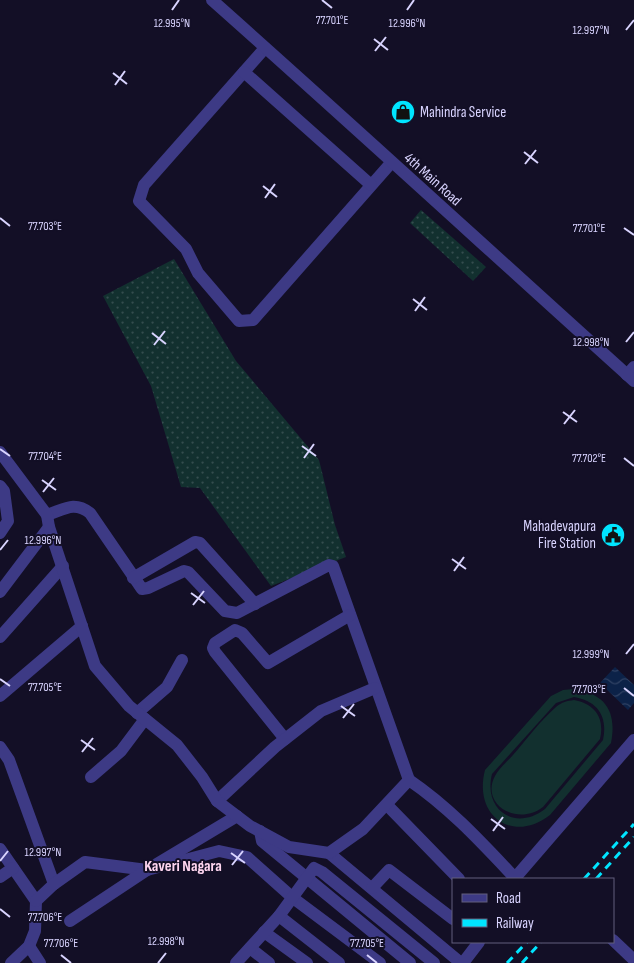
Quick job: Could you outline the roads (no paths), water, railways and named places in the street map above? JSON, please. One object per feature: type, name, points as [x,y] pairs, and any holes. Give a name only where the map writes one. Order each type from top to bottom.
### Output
[{"type":"street","name":"4th Main Road","points":[[212,0],[332,105],[391,162],[632,375]]},
{"type":"street","points":[[265,48],[144,185],[139,202],[186,249],[198,273],[239,321],[253,320],[391,162]]},
{"type":"street","points":[[244,72],[371,186]]},
{"type":"street","points":[[0,452],[48,521],[95,666],[141,716],[177,745],[202,777],[217,801],[261,836],[305,878],[406,962],[417,949]]},
{"type":"street","points":[[0,486],[4,491],[8,522],[0,533]]},
{"type":"street","points":[[0,592],[48,521],[76,505],[90,513],[133,578],[142,588],[148,588],[184,571],[188,572],[225,611],[237,613],[329,565],[335,569],[375,688],[410,780],[437,799],[513,878]]},
{"type":"street","points":[[133,578],[195,542],[200,542],[254,604]]},
{"type":"street","points":[[0,637],[63,566]]},
{"type":"street","points":[[285,739],[215,652],[213,648],[215,643],[235,630],[242,633],[268,663],[350,615]]},
{"type":"street","points":[[0,696],[82,626]]},
{"type":"street","points":[[91,776],[121,751],[141,716],[167,687],[182,660]]},
{"type":"street","points":[[217,801],[285,739],[321,711],[375,688]]},
{"type":"street","points":[[515,878],[634,740]]},
{"type":"street","points":[[0,747],[9,760],[54,884]]},
{"type":"street","points":[[329,853],[364,829],[410,780]]},
{"type":"street","points":[[387,805],[458,878]]},
{"type":"street","points":[[70,921],[147,870],[237,816]]},
{"type":"street","points":[[261,836],[289,847],[329,853],[462,963],[478,943]]},
{"type":"street","points":[[247,857],[261,836]]},
{"type":"street","points":[[0,849],[36,901],[35,931],[29,946],[11,963]]},
{"type":"street","points":[[36,901],[54,884],[85,862],[147,870],[219,851],[247,857],[293,898],[380,963]]},
{"type":"street","points":[[0,876],[13,868]]},
{"type":"street","points":[[236,963],[279,916],[305,878],[314,868],[317,868],[434,963]]},
{"type":"street","points":[[372,888],[389,870],[452,918]]},
{"type":"street","points":[[279,916],[339,963]]},
{"type":"street","points":[[264,932],[307,963]]},
{"type":"street","points":[[614,941],[634,960]]},
{"type":"street","points":[[29,946],[40,963]]},
{"type":"street","points":[[250,948],[269,963]]},
{"type":"water","points":[[615,667],[634,685],[634,703],[628,710],[600,683]]},
{"type":"railway","points":[[585,878],[634,824]]},
{"type":"railway","points":[[597,878],[634,837]]},
{"type":"railway","points":[[507,963],[526,943]]},
{"type":"railway","points":[[522,963],[540,943]]},
{"type":"place","name":"Mahindra Service","points":[[403,112]]},
{"type":"place","name":"Mahadevapura Fire Station","points":[[613,535]]},
{"type":"district","name":"Kaveri Nagara","points":[[183,865]]}]
